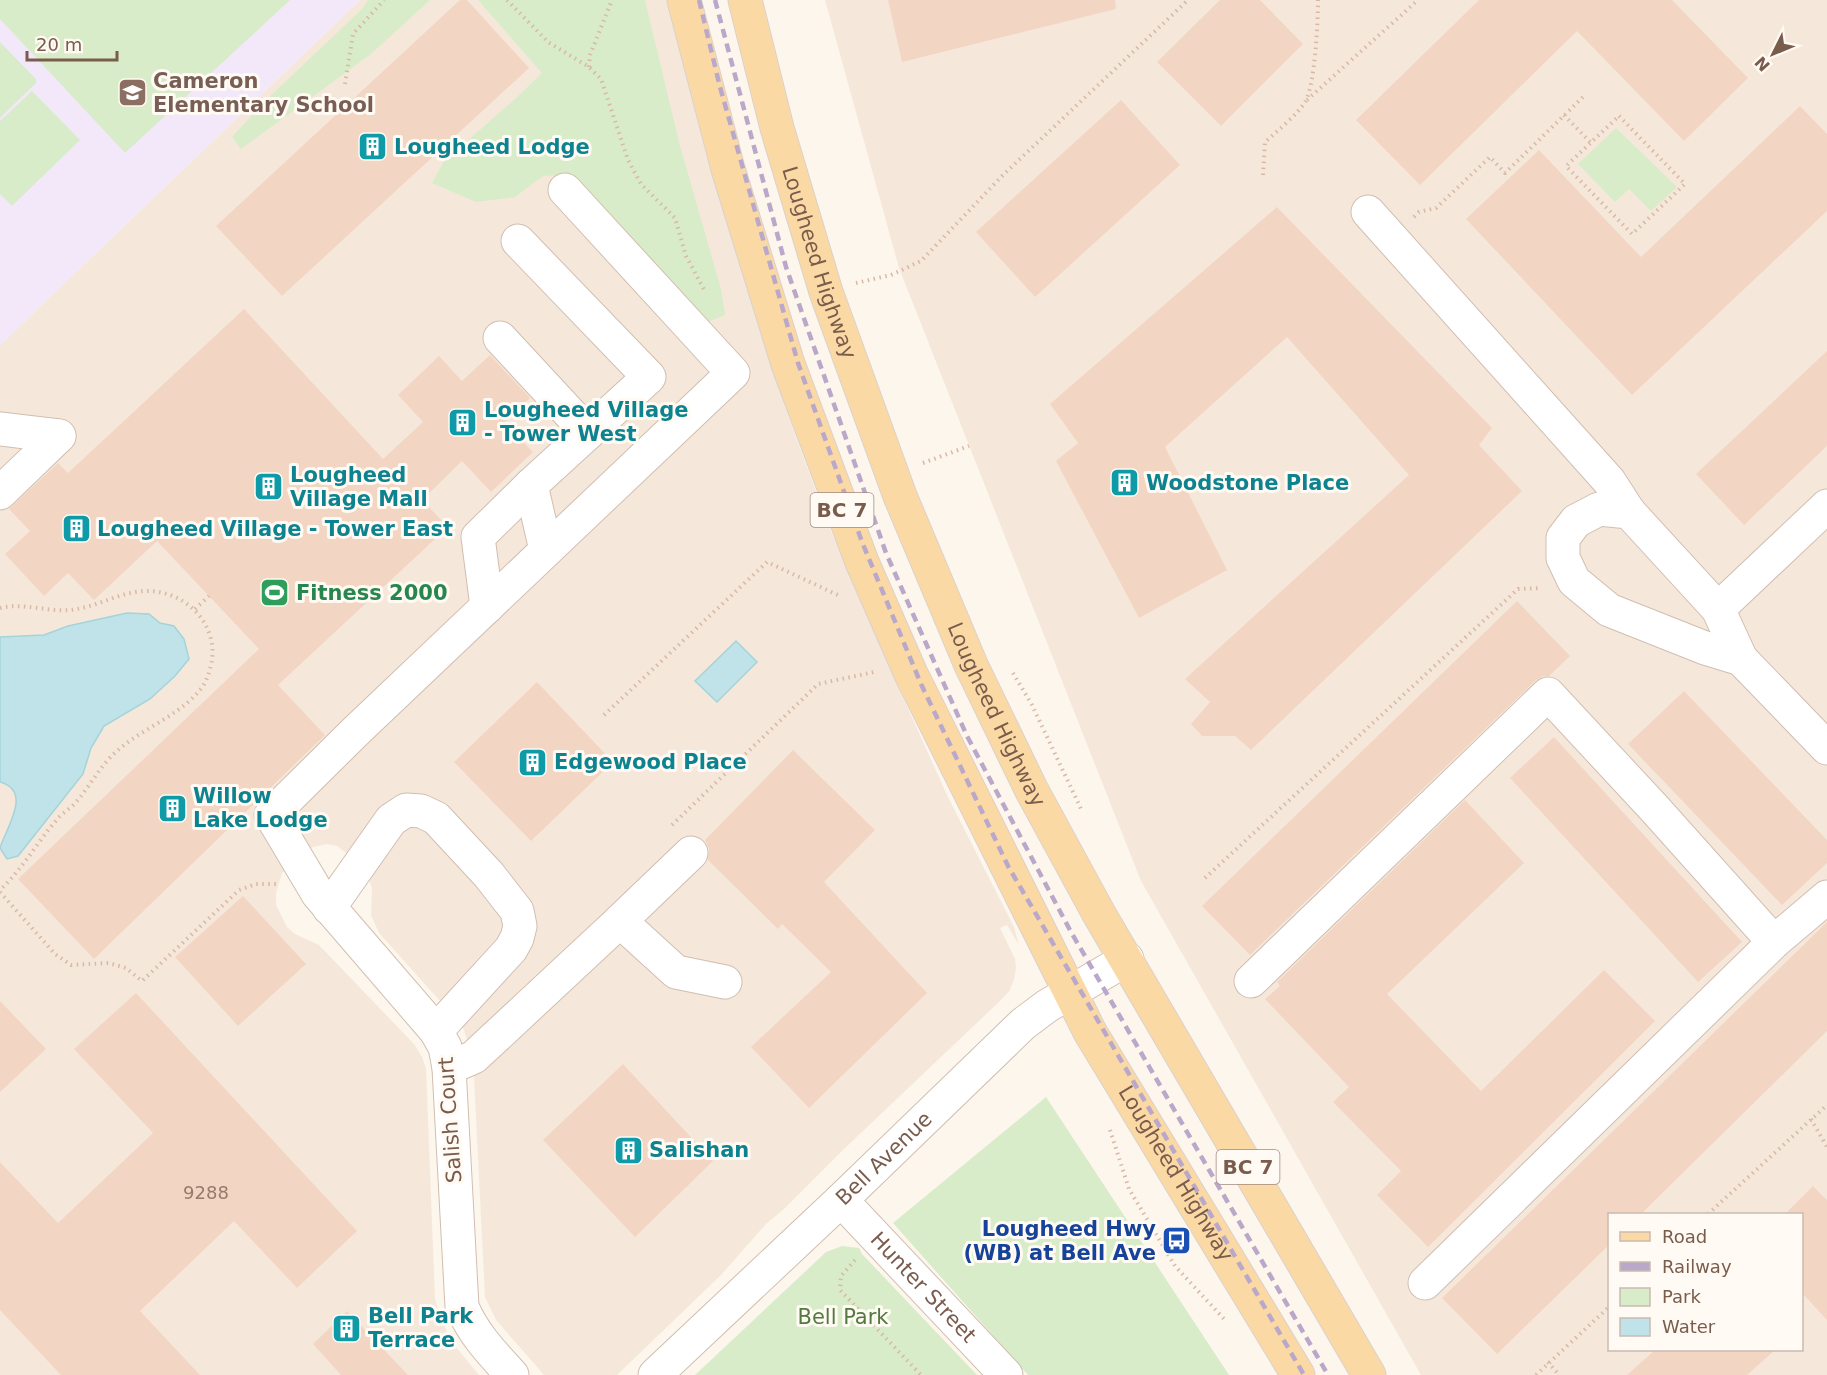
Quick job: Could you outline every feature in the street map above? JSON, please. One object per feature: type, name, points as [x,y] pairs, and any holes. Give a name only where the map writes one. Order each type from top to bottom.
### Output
[{"type":"main road","name":"Lougheed Highway","points":[[684,0],[728,169],[788,364],[862,562],[911,674],[1090,1032],[1298,1375]]},
{"type":"main road","name":"Lougheed Highway","points":[[745,0],[777,128],[826,292],[900,496],[971,664],[1000,727],[1062,846],[1126,960],[1369,1375]]},
{"type":"street","points":[[487,607],[733,373],[565,190]]},
{"type":"street","points":[[1368,212],[1609,481],[1629,512],[1718,609],[1741,658],[1827,748]]},
{"type":"street","points":[[487,607],[478,537],[649,377],[518,241]]},
{"type":"street","points":[[500,338],[588,433]]},
{"type":"street","points":[[0,429],[59,436],[0,493]]},
{"type":"street","points":[[531,485],[546,550]]},
{"type":"street","points":[[1718,609],[1827,506]]},
{"type":"street","points":[[1629,512],[1599,509],[1576,521],[1563,538],[1563,558],[1574,581],[1610,610],[1705,648],[1741,658]]},
{"type":"street","name":"Salish Court","points":[[487,607],[271,815],[323,901],[436,1031],[445,1047],[449,1068],[462,1307],[470,1326],[512,1375]]},
{"type":"street","points":[[1251,981],[1548,694],[1774,942]]},
{"type":"street","points":[[323,901],[391,820],[406,810],[421,812],[436,818],[489,875],[517,911],[520,926],[517,938],[511,949],[436,1031]]},
{"type":"street","points":[[449,1068],[474,1057],[691,853]]},
{"type":"street","points":[[1425,1283],[1774,942],[1827,897]]},
{"type":"street","points":[[620,921],[676,972],[724,982]]},
{"type":"street","name":"Bell Avenue","points":[[655,1375],[1023,1024],[1047,1006],[1126,960]]},
{"type":"street","name":"Hunter Street","points":[[841,1200],[1006,1375]]},
{"type":"path","points":[[345,84],[353,34],[384,0]]},
{"type":"path","points":[[507,0],[548,42],[589,67],[601,79],[628,160],[641,184],[675,218],[686,256],[710,299]]},
{"type":"path","points":[[589,67],[590,55],[612,0]]},
{"type":"path","points":[[858,293],[855,283],[891,275],[921,261],[1003,175],[1188,0]]},
{"type":"path","points":[[1306,102],[1318,27],[1318,0]]},
{"type":"path","points":[[1263,175],[1265,142],[1418,0]]},
{"type":"path","points":[[1436,208],[1490,157],[1505,173],[1583,97]]},
{"type":"path","points":[[1564,116],[1591,143]]},
{"type":"path","points":[[1619,116],[1685,184],[1632,234],[1566,166],[1591,143],[1619,116]]},
{"type":"path","points":[[922,463],[969,446]]},
{"type":"path","points":[[604,715],[767,562],[840,596]]},
{"type":"path","points":[[1206,878],[1518,590],[1548,588]]},
{"type":"path","points":[[0,608],[14,606],[55,610],[76,609],[112,598],[147,591],[171,595],[195,609],[210,630],[214,653],[209,674],[202,688],[190,701],[125,743],[107,760],[77,801],[59,818],[1,893],[55,954],[71,965],[109,963],[126,968],[142,981],[239,890],[256,884],[279,884],[323,901]]},
{"type":"path","points":[[195,609],[209,596]]},
{"type":"path","points":[[1009,666],[1032,705],[1083,813]]},
{"type":"path","points":[[670,828],[818,684],[874,672]]},
{"type":"path","points":[[1710,1213],[1827,1105]]},
{"type":"path","points":[[1811,1119],[1827,1147]]},
{"type":"path","points":[[1109,1128],[1129,1190],[1175,1266],[1232,1328]]},
{"type":"path","points":[[862,1254],[841,1276],[840,1290],[921,1375]]},
{"type":"path","points":[[1536,1375],[1608,1308]]},
{"type":"path","points":[[1548,1362],[1559,1375]]},
{"type":"shaded area","name":"Cameron Elementary School","points":[[0,0],[360,0],[0,345]]},
{"type":"shaded area","points":[[360,0],[667,0],[707,158],[761,335],[792,426],[831,531],[888,664],[947,795],[1014,927],[1019,945],[1007,925],[1000,928],[1015,959],[1014,979],[1010,990],[1001,1000],[766,1224],[721,1275],[617,1375],[544,1375],[496,1320],[485,1297],[474,1077],[464,1030],[379,933],[371,915],[372,888],[368,875],[337,846],[327,844],[313,847],[300,854],[282,873],[276,893],[276,905],[287,927],[295,934],[319,945],[414,1044],[422,1057],[426,1069],[435,1298],[451,1341],[479,1375],[0,1375],[0,345]]},
{"type":"shaded area","points":[[825,0],[1827,0],[1827,1375],[1421,1375],[1141,881],[899,268]]},
{"type":"green space","points":[[0,0],[290,0],[125,153],[0,19]]},
{"type":"green space","points":[[368,0],[430,0],[371,54],[241,149],[232,137],[263,103],[362,9]]},
{"type":"green space","points":[[478,0],[645,0],[679,142],[721,289],[725,315],[708,322],[562,175],[543,176],[515,197],[476,202],[432,183],[444,161],[542,73]]},
{"type":"green space","points":[[0,42],[36,79],[36,83],[0,118]]},
{"type":"green space","points":[[32,91],[80,140],[12,206],[0,194],[0,121]]},
{"type":"green space","points":[[1616,128],[1677,187],[1651,211],[1629,189],[1615,202],[1578,164]]},
{"type":"green space","points":[[1046,1097],[1229,1375],[1028,1375],[893,1223]]},
{"type":"green space","name":"Bell Park","points":[[842,1246],[859,1248],[862,1254],[977,1375],[695,1375],[826,1252]]},
{"type":"water","points":[[127,613],[149,614],[160,623],[174,626],[184,639],[189,659],[175,676],[150,699],[104,726],[91,748],[83,774],[18,856],[7,859],[0,848],[15,811],[16,802],[15,793],[10,787],[0,782],[0,637],[44,635],[68,626]]},
{"type":"water","points":[[736,641],[757,662],[717,702],[695,681]]},
{"type":"building","name":"Lougheed Lodge","points":[[460,0],[467,0],[529,68],[282,296],[216,226]]},
{"type":"building","points":[[888,0],[1115,0],[1116,9],[902,62]]},
{"type":"building","points":[[1220,0],[1260,0],[1303,44],[1221,126],[1157,62]]},
{"type":"building","points":[[1479,0],[1672,0],[1748,78],[1684,141],[1577,31],[1420,185],[1356,120]]},
{"type":"building","points":[[1121,100],[1180,165],[1035,297],[976,232]]},
{"type":"building","points":[[1800,106],[1827,134],[1827,211],[1632,395],[1466,219],[1539,150],[1641,257]]},
{"type":"building","name":"Woodstone Place","points":[[1277,207],[1492,428],[1479,445],[1522,491],[1251,750],[1235,736],[1202,736],[1191,724],[1210,702],[1185,679],[1409,475],[1287,337],[1165,447],[1227,570],[1139,618],[1056,461],[1078,443],[1050,404]]},
{"type":"building","points":[[244,309],[383,459],[423,422],[398,395],[439,356],[462,381],[490,355],[530,398],[504,423],[533,452],[491,492],[462,461],[422,500],[448,527],[278,685],[325,735],[94,959],[18,879],[259,649],[157,541],[94,600],[68,573],[44,596],[5,554],[30,531],[9,509],[58,463],[68,473]]},
{"type":"building","points":[[1827,351],[1827,446],[1744,525],[1696,474]]},
{"type":"building","points":[[1517,601],[1570,656],[1549,676],[1543,676],[1535,681],[1250,955],[1202,906]]},
{"type":"building","name":"Edgewood Place","points":[[537,682],[613,762],[531,841],[454,762]]},
{"type":"building","points":[[1684,691],[1827,840],[1827,863],[1782,905],[1628,744]]},
{"type":"building","points":[[1554,737],[1742,942],[1698,982],[1510,778]]},
{"type":"building","points":[[793,750],[875,830],[824,882],[927,993],[809,1108],[751,1047],[831,972],[782,924],[778,929],[708,860],[709,849],[705,840]]},
{"type":"building","points":[[1465,800],[1524,863],[1387,994],[1481,1091],[1604,970],[1655,1021],[1428,1247],[1377,1195],[1401,1171],[1333,1102],[1349,1087],[1265,999],[1280,986],[1277,982]]},
{"type":"building","points":[[243,896],[306,964],[238,1026],[175,957]]},
{"type":"building","points":[[1827,922],[1827,1031],[1642,1213],[1608,1213],[1608,1246],[1497,1354],[1442,1298]]},
{"type":"building","points":[[136,993],[357,1231],[297,1288],[234,1221],[140,1311],[200,1375],[61,1375],[0,1310],[0,1162],[58,1223],[153,1133],[74,1049]]},
{"type":"building","points":[[0,1001],[46,1049],[0,1092]]},
{"type":"building","name":"Salishan","points":[[623,1064],[713,1161],[635,1237],[543,1140]]},
{"type":"building","points":[[1813,1186],[1827,1200],[1827,1320],[1803,1294],[1803,1213],[1786,1213]]},
{"type":"building","name":"Bell Park Terrace","points":[[347,1311],[408,1375],[341,1375],[313,1344]]},
{"type":"building","points":[[1654,1351],[1774,1351],[1747,1375],[1627,1375]]},
{"type":"railway","points":[[699,0],[720,87],[798,363],[862,542],[921,684],[1008,866],[1304,1375]]},
{"type":"railway","points":[[715,0],[786,267],[886,553],[967,736],[1071,932],[1328,1375]]},
{"type":"place","name":"Cameron Elementary School","points":[[132,93]]},
{"type":"place","name":"Lougheed Lodge","points":[[373,147]]},
{"type":"place","name":"Lougheed Village - Tower West","points":[[463,422]]},
{"type":"place","name":"Woodstone Place","points":[[1125,483]]},
{"type":"place","name":"Lougheed Village Mall","points":[[269,487]]},
{"type":"place","name":"Lougheed Village - Tower East","points":[[76,529]]},
{"type":"place","name":"Fitness 2000","points":[[275,593]]},
{"type":"place","name":"Edgewood Place","points":[[533,762]]},
{"type":"place","name":"Willow Lake Lodge","points":[[172,808]]},
{"type":"place","name":"Salishan","points":[[628,1150]]},
{"type":"place","name":"Lougheed Hwy (WB) at Bell Ave","points":[[1177,1241]]},
{"type":"place","name":"Bell Park Terrace","points":[[347,1328]]}]
